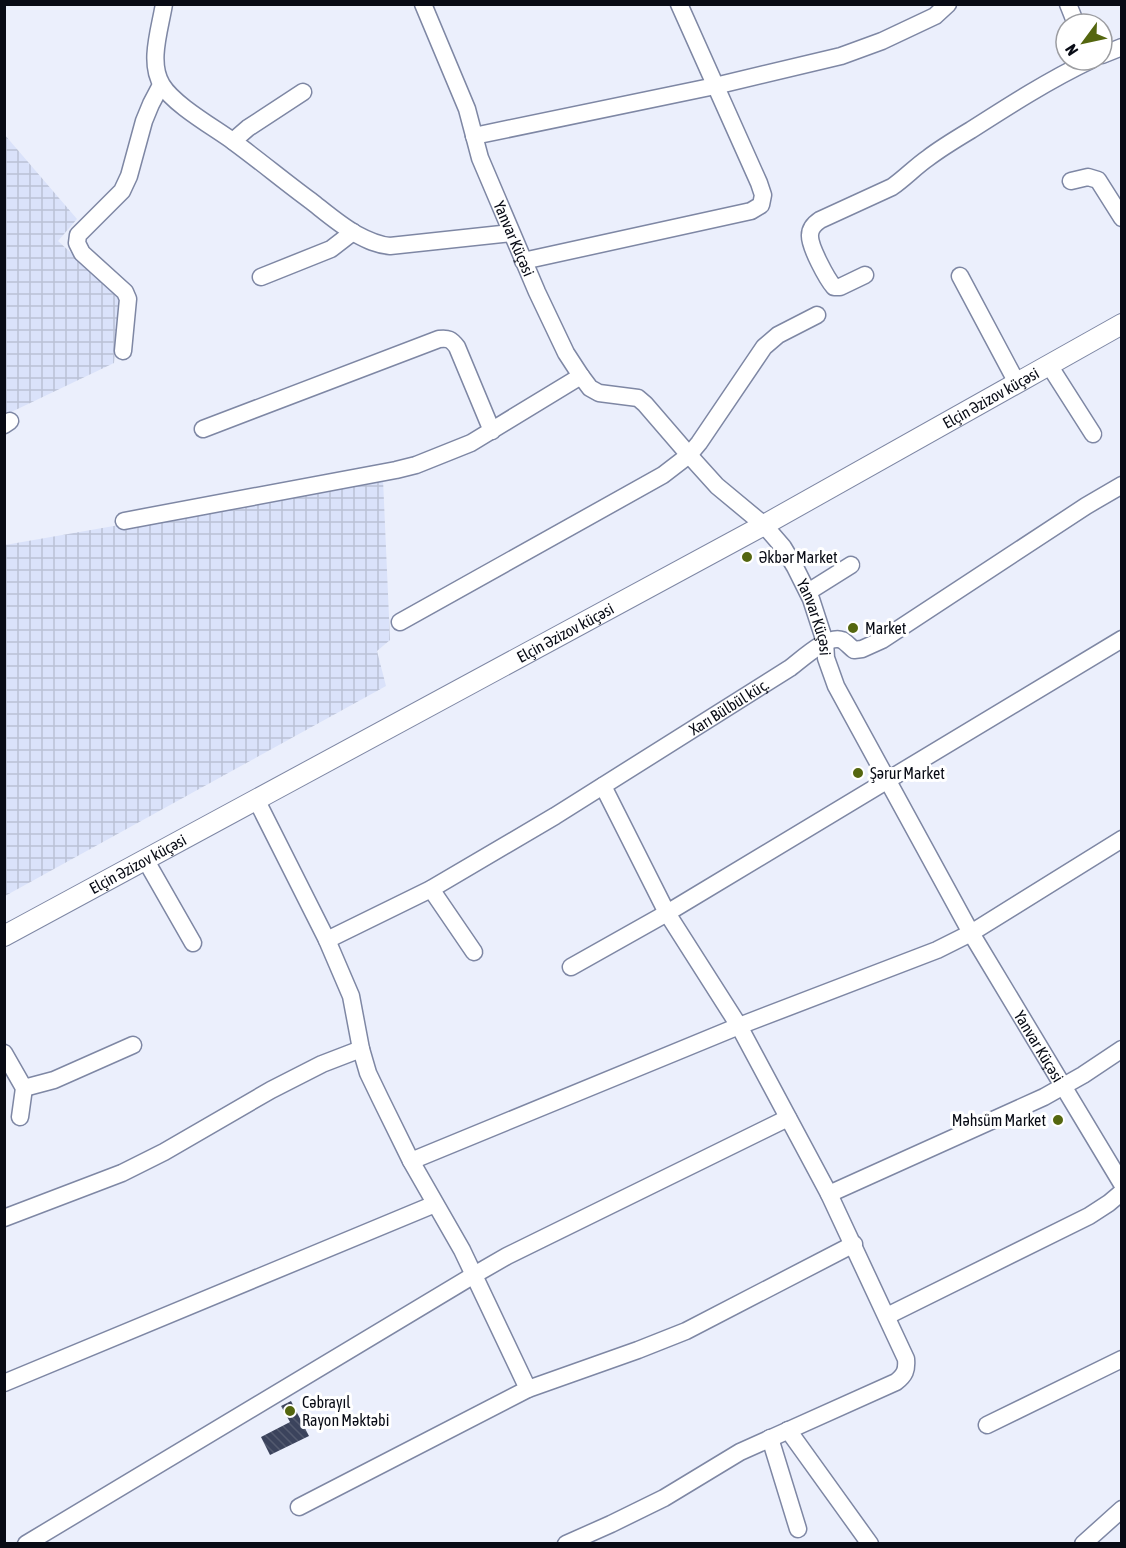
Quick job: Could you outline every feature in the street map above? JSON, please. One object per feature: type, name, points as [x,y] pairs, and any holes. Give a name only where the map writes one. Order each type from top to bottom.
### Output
[{"type":"street","points":[[164,4],[156,55],[156,68],[161,85],[186,108],[353,232],[372,243],[390,246],[511,233]]},
{"type":"street","name":"Yanvar Küçəsi","points":[[423,4],[467,108],[480,158],[523,261],[566,353],[590,388],[599,393],[638,398],[645,404],[717,486],[764,525],[783,547],[808,592],[825,642],[826,658],[836,686],[971,933],[1122,1184]]},
{"type":"street","points":[[523,261],[751,211],[760,205],[763,195],[759,183],[679,4]]},
{"type":"street","points":[[474,136],[716,86],[841,56],[882,41],[935,16],[948,4]]},
{"type":"street","points":[[865,274],[840,287],[834,287],[829,282],[811,243],[812,226],[820,220],[892,187],[928,157],[1066,72]]},
{"type":"street","points":[[123,351],[128,299],[125,292],[82,253],[77,243],[78,235],[122,191],[129,176],[144,121],[161,85]]},
{"type":"street","points":[[233,141],[248,128],[303,92]]},
{"type":"street","points":[[1071,181],[1088,177],[1098,180],[1122,218]]},
{"type":"street","points":[[261,277],[331,249],[353,232]]},
{"type":"street","points":[[960,276],[1017,383]]},
{"type":"street","points":[[400,622],[663,475],[689,455],[703,438],[764,347],[778,335],[817,315]]},
{"type":"street","name":"Elçin Əzizov küçəsi","points":[[4,936],[764,525],[1122,324]]},
{"type":"street","points":[[203,429],[439,339],[448,338],[456,347],[492,431]]},
{"type":"street","points":[[1049,364],[1093,434]]},
{"type":"street","points":[[124,521],[416,465],[471,443],[581,376]]},
{"type":"street","points":[[825,642],[841,639],[854,650],[882,640],[1086,506],[1122,485]]},
{"type":"street","points":[[808,592],[851,566]]},
{"type":"street","points":[[571,967],[668,913],[1122,639]]},
{"type":"street","name":"Xarı Bülbül küç.","points":[[327,940],[431,889],[603,786],[790,668],[825,642]]},
{"type":"street","points":[[566,1544],[664,1498],[740,1452],[896,1382],[907,1369],[906,1359],[887,1316],[829,1194],[739,1026],[668,913],[603,786]]},
{"type":"street","points":[[256,799],[327,940],[351,996],[368,1073],[411,1161],[462,1250],[528,1389]]},
{"type":"street","points":[[411,1161],[739,1026],[937,950],[971,933],[1122,839]]},
{"type":"street","points":[[145,859],[193,942]]},
{"type":"street","points":[[431,889],[474,952]]},
{"type":"street","points":[[24,1088],[54,1080],[133,1045]]},
{"type":"street","points":[[4,1218],[122,1173],[164,1152],[271,1090],[322,1064],[361,1049]]},
{"type":"street","points":[[829,1194],[1044,1098],[1122,1049]]},
{"type":"street","points":[[4,1053],[24,1088],[20,1117]]},
{"type":"street","points":[[26,1544],[474,1275],[788,1118]]},
{"type":"street","points":[[887,1316],[1089,1216],[1122,1192]]},
{"type":"street","points":[[4,1383],[435,1204]]},
{"type":"street","points":[[299,1507],[528,1389],[686,1331],[854,1244]]},
{"type":"street","points":[[987,1425],[1122,1359]]},
{"type":"street","points":[[788,1430],[870,1544]]},
{"type":"street","points":[[770,1438],[798,1529]]},
{"type":"street","points":[[1083,1544],[1122,1509]]},
{"type":"shaded area","points":[[4,134],[77,219],[58,241],[120,297],[114,363],[5,415]]},
{"type":"shaded area","points":[[383,479],[390,640],[377,651],[386,686],[5,896],[5,545]]},
{"type":"building","points":[[291,1401],[309,1436],[270,1455],[261,1437],[290,1422],[281,1406]]},
{"type":"place","name":"Əkbər Market","points":[[747,557]]},
{"type":"place","name":"Market","points":[[853,628]]},
{"type":"place","name":"Şərur Market","points":[[858,773]]},
{"type":"place","name":"Məhsüm Market","points":[[1058,1120]]},
{"type":"place","name":"Cəbrayıl Rayon Məktəbi","points":[[290,1411]]}]
